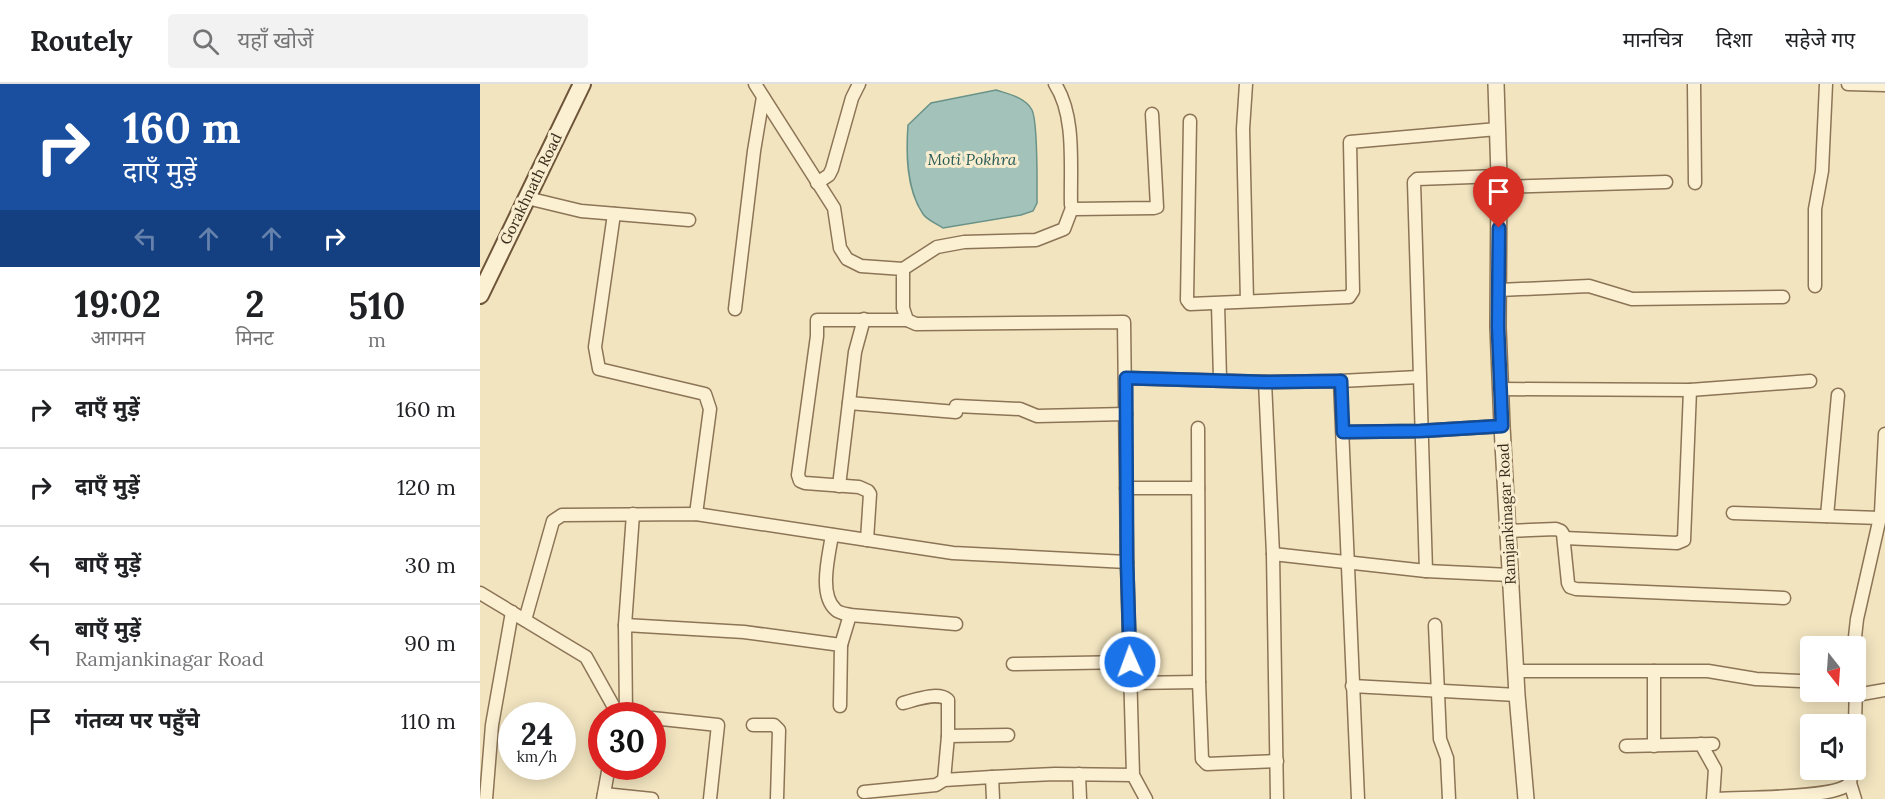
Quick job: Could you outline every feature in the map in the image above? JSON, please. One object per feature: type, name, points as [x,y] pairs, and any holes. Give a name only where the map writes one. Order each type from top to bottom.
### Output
[{"type":"main road","name":"Gorakhnath Road","points":[[480,295],[527,198],[577,85]]},
{"type":"street","points":[[755,84],[834,208],[840,248],[847,259],[861,266],[903,269],[936,247],[964,242],[1036,240],[1064,229],[1072,208],[1069,117],[1055,84]]},
{"type":"street","points":[[817,183],[829,175],[832,169],[852,98],[859,84]]},
{"type":"street","points":[[1246,84],[1244,140],[1247,301]]},
{"type":"street","name":"Ramjankinagar Road","points":[[1496,84],[1502,426],[1515,670],[1526,799]]},
{"type":"street","points":[[1694,84],[1695,183]]},
{"type":"street","points":[[1815,286],[1815,209],[1822,171],[1826,84]]},
{"type":"street","points":[[1848,84],[1885,85]]},
{"type":"street","points":[[735,309],[754,151],[764,97]]},
{"type":"street","points":[[1072,208],[1156,207],[1152,114]]},
{"type":"street","points":[[1190,121],[1187,300],[1190,304],[1349,297],[1352,294],[1350,142],[1497,129]]},
{"type":"street","points":[[1426,571],[1420,431],[1415,180],[1666,182]]},
{"type":"street","points":[[527,198],[580,211],[689,220]]},
{"type":"street","points":[[614,214],[595,347],[599,369],[705,394],[710,409],[696,514]]},
{"type":"street","points":[[903,269],[903,308],[907,320]]},
{"type":"street","points":[[1498,290],[1589,286],[1632,299],[1783,297]]},
{"type":"street","points":[[1218,304],[1220,380]]},
{"type":"street","points":[[838,486],[855,352],[864,319]]},
{"type":"street","points":[[867,540],[870,492],[859,487],[805,483],[800,481],[798,475],[817,336],[817,320],[907,320],[916,324],[1124,322],[1126,326],[1127,562],[1133,775],[1146,799]]},
{"type":"street","points":[[1126,378],[1265,382],[1419,377]]},
{"type":"street","points":[[1341,381],[1358,799]]},
{"type":"street","points":[[1501,389],[1690,390],[1810,381]]},
{"type":"street","points":[[1265,382],[1273,554],[1277,799]]},
{"type":"street","points":[[1564,538],[1677,543],[1684,540],[1690,390]]},
{"type":"street","points":[[1827,516],[1838,395]]},
{"type":"street","points":[[849,403],[956,409],[1020,409],[1037,416],[1126,414]]},
{"type":"street","points":[[1343,432],[1420,431],[1502,426]]},
{"type":"street","points":[[1198,428],[1199,682],[1202,759],[1208,764],[1277,761]]},
{"type":"street","points":[[1855,636],[1880,518],[1885,434]]},
{"type":"street","points":[[1126,488],[1198,488]]},
{"type":"street","points":[[1732,513],[1880,518]]},
{"type":"street","points":[[623,702],[625,625],[633,514]]},
{"type":"street","points":[[525,620],[553,521],[562,515],[696,514],[953,553],[1127,562]]},
{"type":"street","points":[[1508,531],[1556,529],[1561,531],[1564,538],[1568,583],[1570,587],[1576,589],[1784,598]]},
{"type":"street","points":[[832,535],[825,585],[836,611],[850,615],[956,624]]},
{"type":"street","points":[[1273,554],[1426,571],[1510,575]]},
{"type":"street","points":[[480,593],[586,657],[615,702]]},
{"type":"street","points":[[486,799],[484,780],[512,612]]},
{"type":"street","points":[[840,706],[841,645],[850,615]]},
{"type":"street","points":[[625,625],[744,632],[841,645]]},
{"type":"street","points":[[1435,625],[1440,739],[1447,759],[1449,799]]},
{"type":"street","points":[[1013,664],[1130,662]]},
{"type":"street","points":[[1515,670],[1708,671],[1756,679],[1800,681]]},
{"type":"street","points":[[1654,671],[1654,746]]},
{"type":"street","points":[[1130,683],[1199,682]]},
{"type":"street","points":[[1352,686],[1517,695]]},
{"type":"street","points":[[1866,690],[1885,690]]},
{"type":"street","points":[[903,703],[937,696],[944,696],[948,700],[944,780]]},
{"type":"street","points":[[666,719],[718,725],[710,799]]},
{"type":"street","points":[[753,726],[774,725],[779,730],[777,799]]},
{"type":"street","points":[[948,736],[1008,735]]},
{"type":"street","points":[[1626,746],[1707,744],[1715,769],[1713,799]]},
{"type":"street","points":[[864,792],[889,794],[936,785],[944,780],[1078,774],[1133,775]]},
{"type":"street","points":[[1078,774],[1080,799]]},
{"type":"street","points":[[992,777],[993,799]]},
{"type":"street","points":[[607,780],[604,796],[652,799]]},
{"type":"street","points":[[1850,780],[1855,799]]},
{"type":"street","points":[[1718,799],[1792,796],[1842,789],[1850,783]]},
{"type":"water","name":"Moti Pokhra","points":[[996,90],[1021,99],[1032,110],[1036,140],[1037,203],[1033,211],[1021,215],[943,228],[925,216],[913,193],[907,159],[908,125],[931,103]]},
{"type":"route","points":[[1130,662],[1126,378],[1265,382],[1341,381],[1343,432],[1420,431],[1502,426],[1498,327],[1499,228]]}]
